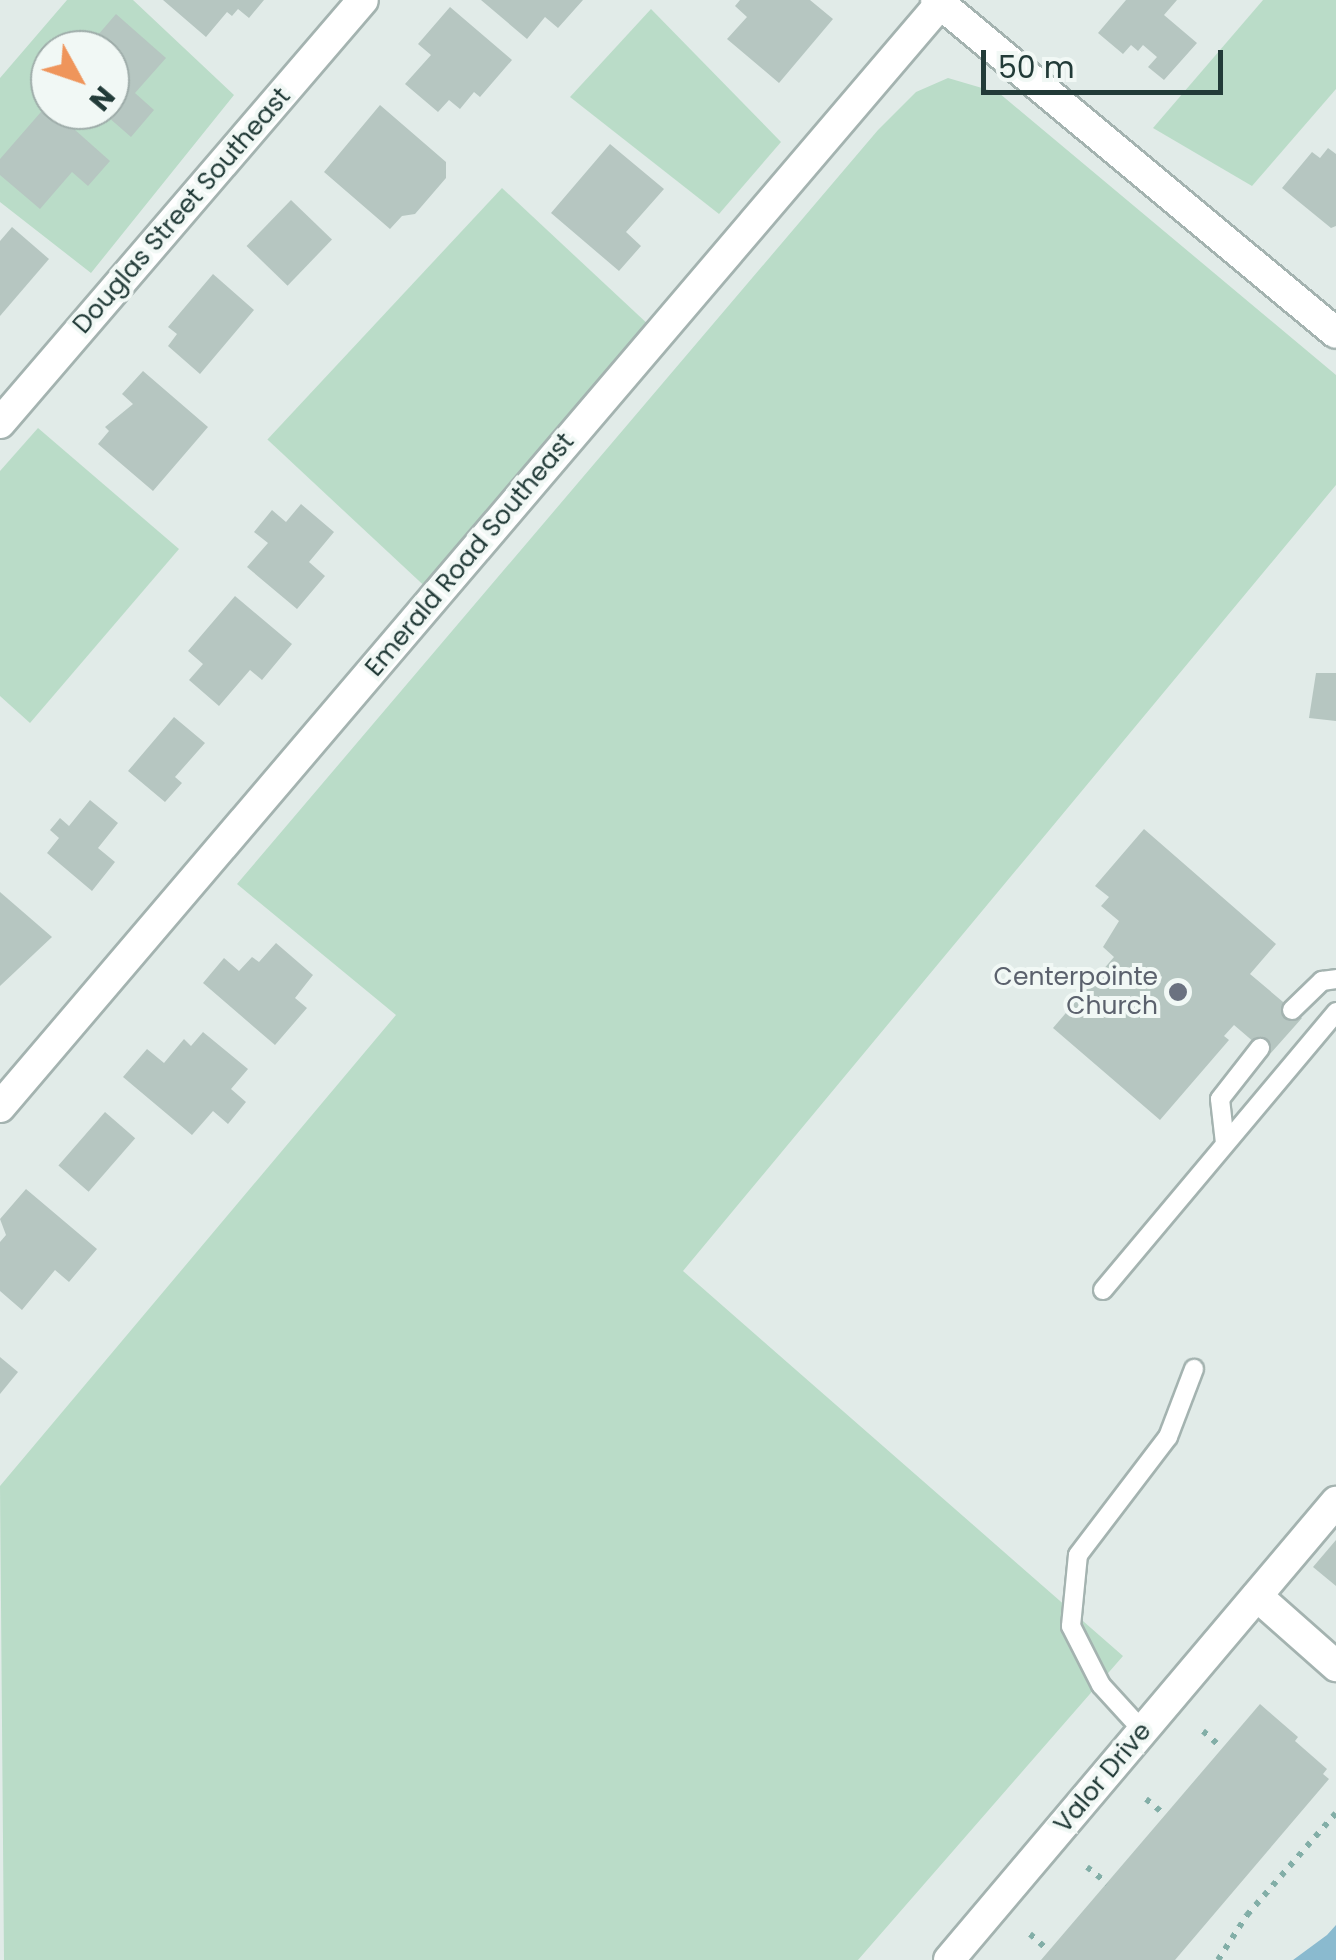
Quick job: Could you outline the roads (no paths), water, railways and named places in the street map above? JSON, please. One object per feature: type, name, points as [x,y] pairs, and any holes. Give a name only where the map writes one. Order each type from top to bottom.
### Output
[{"type":"street","name":"Douglas Street Southeast","points":[[0,422],[363,0]]},
{"type":"street","points":[[938,2],[1336,333]]},
{"type":"street","name":"Emerald Road Southeast","points":[[0,1107],[938,2]]},
{"type":"street","name":"Valor Drive","points":[[949,1960],[1336,1502]]},
{"type":"street","points":[[1257,1596],[1336,1666]]},
{"type":"lane","points":[[1292,1010],[1322,981],[1336,979]]},
{"type":"lane","points":[[1104,1290],[1336,1012]]},
{"type":"lane","points":[[1225,1143],[1220,1099],[1260,1048]]},
{"type":"lane","points":[[1143,1731],[1100,1685],[1070,1626],[1078,1555],[1168,1437],[1194,1369]]},
{"type":"water","points":[[1336,1925],[1336,1960],[1293,1960],[1327,1935]]},
{"type":"place","name":"Centerpointe Church","points":[[1178,992]]}]
